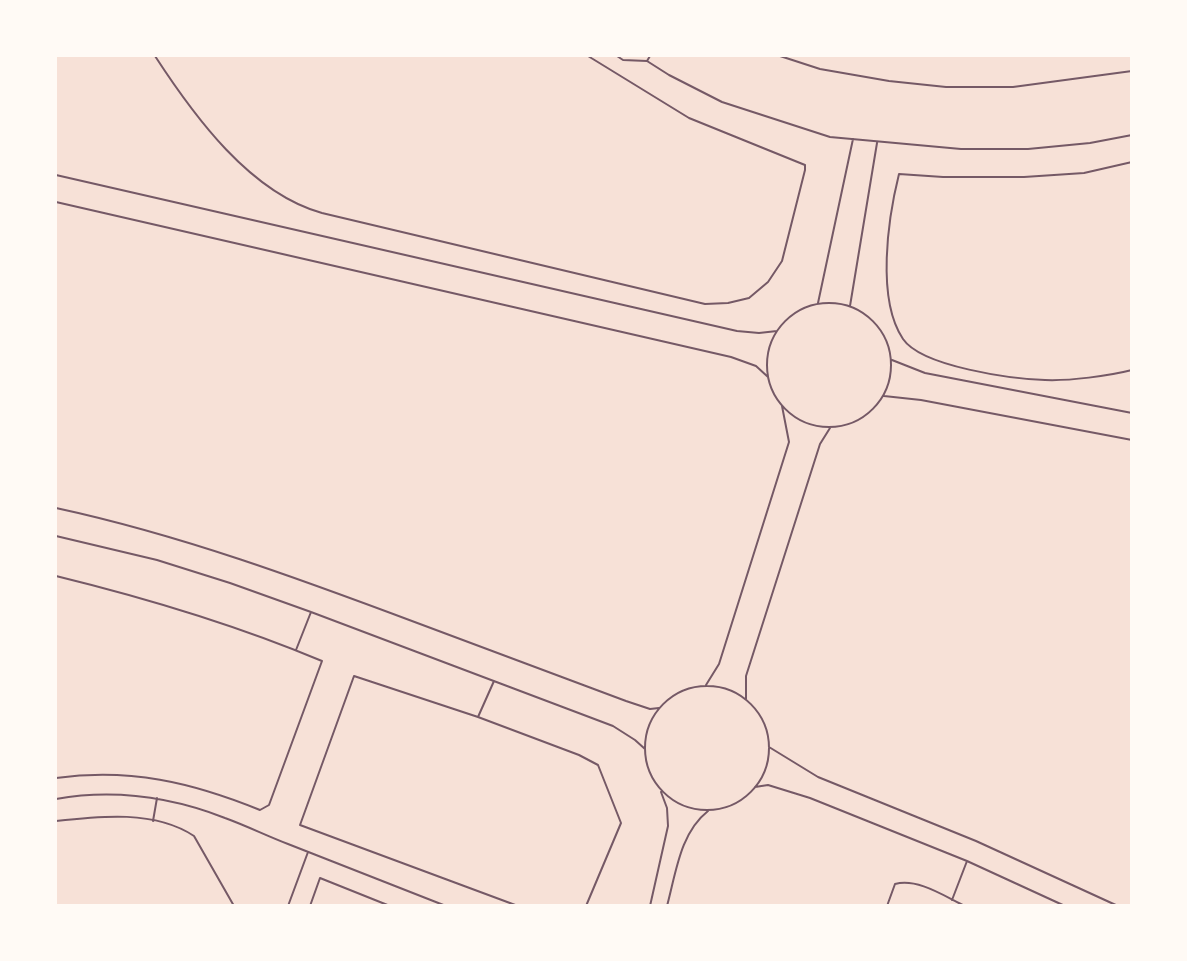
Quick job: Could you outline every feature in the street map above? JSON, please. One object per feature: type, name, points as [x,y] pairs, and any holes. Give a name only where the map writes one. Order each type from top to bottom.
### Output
[{"type":"lane","points":[[155,56],[178,91],[226,149],[260,180],[289,201],[322,213],[705,304],[728,303],[749,298],[768,282],[782,261],[806,170],[805,165],[689,118],[588,56]]},
{"type":"lane","points":[[617,56],[623,60],[647,61],[669,75],[723,102],[830,137],[961,149],[1028,149],[1090,143],[1131,135]]},
{"type":"lane","points":[[623,60],[626,56]]},
{"type":"lane","points":[[647,61],[650,56]]},
{"type":"lane","points":[[780,56],[830,70],[889,81],[946,87],[1013,87],[1131,71]]},
{"type":"lane","points":[[818,303],[853,140]]},
{"type":"lane","points":[[850,306],[878,142]]},
{"type":"lane","points":[[1131,162],[1084,173],[1024,177],[943,177],[899,174],[893,197],[886,291],[894,319],[904,340],[917,352],[964,369],[1046,380],[1115,374],[1131,370]]},
{"type":"lane","points":[[56,174],[736,331],[759,333],[777,331]]},
{"type":"lane","points":[[56,202],[730,357],[756,366],[768,377]]},
{"type":"lane","points":[[818,303],[839,303],[850,306],[860,310],[877,324],[888,342],[891,375],[884,396],[861,419],[841,427],[830,428],[809,424],[799,420],[782,406],[776,397],[768,377],[768,355],[777,331],[797,311],[818,303]]},
{"type":"lane","points":[[891,359],[925,373],[1131,413]]},
{"type":"lane","points":[[884,396],[921,400],[1131,440]]},
{"type":"lane","points":[[706,685],[719,664],[789,442],[782,406]]},
{"type":"lane","points":[[746,699],[746,676],[820,444],[830,428]]},
{"type":"lane","points":[[56,508],[164,534],[238,557],[626,701],[650,709],[658,708]]},
{"type":"lane","points":[[56,536],[157,560],[311,612],[613,726],[645,749]]},
{"type":"lane","points":[[56,576],[165,606],[322,661],[269,805],[260,810],[217,793],[148,777],[90,773],[56,778]]},
{"type":"lane","points":[[296,650],[311,612]]},
{"type":"lane","points":[[518,906],[300,825],[354,676],[478,717],[579,755],[598,765],[621,823],[586,906]]},
{"type":"lane","points":[[478,717],[494,681]]},
{"type":"lane","points":[[650,906],[668,826],[667,808],[660,789],[649,770],[645,749],[648,727],[658,708],[675,694],[685,689],[706,685],[728,688],[754,707],[765,726],[769,747],[766,768],[755,788],[748,795],[729,807],[708,811],[676,803],[660,789]]},
{"type":"lane","points":[[769,747],[818,777],[976,841],[1118,906]]},
{"type":"lane","points":[[755,788],[768,785],[780,787],[968,861],[1065,906]]},
{"type":"lane","points":[[56,799],[86,796],[157,798],[225,818],[446,906]]},
{"type":"lane","points":[[153,821],[157,798]]},
{"type":"lane","points":[[668,906],[680,855],[691,829],[708,811]]},
{"type":"lane","points":[[56,821],[120,816],[175,825],[194,836],[234,906]]},
{"type":"lane","points":[[288,906],[308,852]]},
{"type":"lane","points":[[952,900],[968,861]]},
{"type":"lane","points":[[310,906],[320,878],[390,906]]},
{"type":"lane","points":[[887,906],[894,884],[902,882],[916,884],[965,906]]}]
